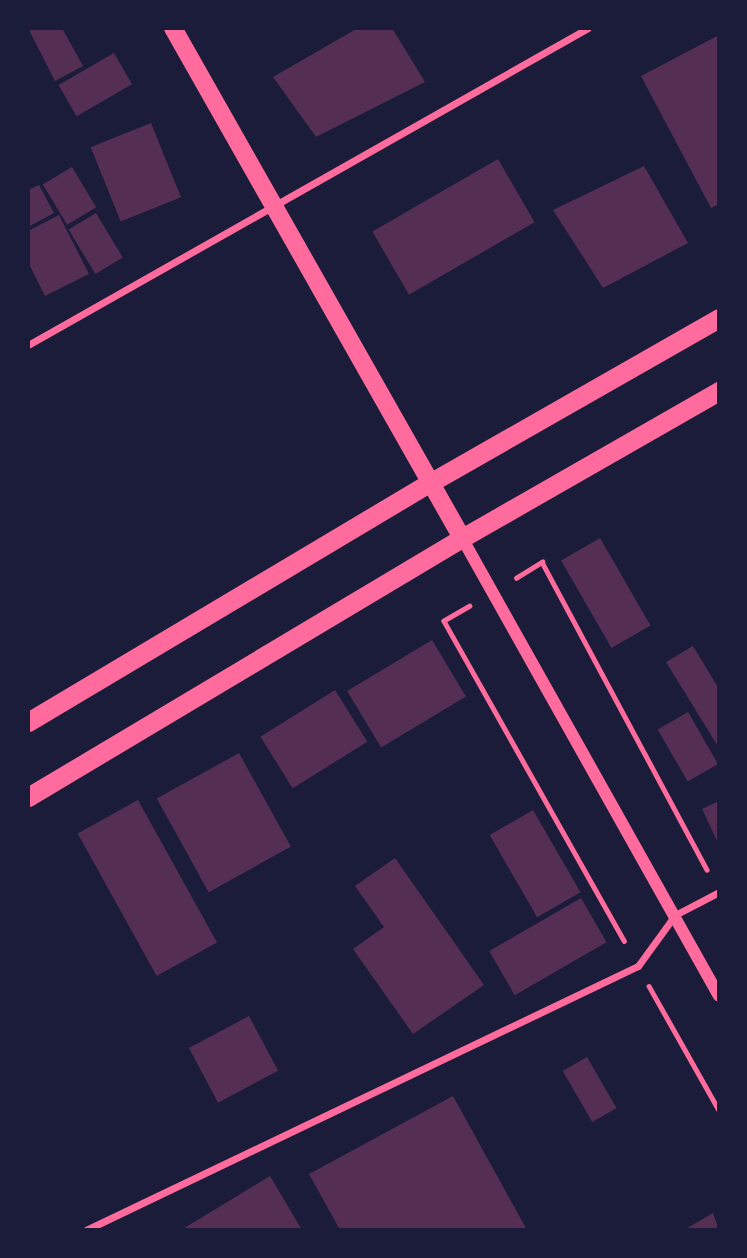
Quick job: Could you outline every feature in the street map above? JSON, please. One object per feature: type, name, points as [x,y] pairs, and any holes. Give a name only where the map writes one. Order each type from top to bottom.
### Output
[{"type":"highway","points":[[28,722],[428,484],[719,318]]},
{"type":"highway","points":[[28,797],[461,538],[719,391]]},
{"type":"main road","points":[[173,28],[272,209],[461,538]]},
{"type":"street","points":[[28,345],[587,28]]},
{"type":"street","points":[[461,538],[719,996]]},
{"type":"street","points":[[86,1230],[638,966],[675,915],[719,892]]},
{"type":"building","points":[[28,28],[62,28],[83,66],[55,81]]},
{"type":"building","points":[[358,28],[392,28],[425,82],[316,137],[273,77]]},
{"type":"building","points":[[719,35],[719,204],[711,208],[641,76]]},
{"type":"building","points":[[114,53],[132,84],[77,116],[59,85]]},
{"type":"building","points":[[151,123],[181,197],[121,222],[91,147]]},
{"type":"building","points":[[498,159],[534,222],[409,295],[372,232]]},
{"type":"building","points":[[644,166],[688,243],[603,288],[553,210]]},
{"type":"building","points":[[72,167],[96,207],[67,225],[43,185]]},
{"type":"building","points":[[39,185],[54,213],[28,227],[28,190]]},
{"type":"building","points":[[96,213],[123,258],[95,274],[69,229]]},
{"type":"building","points":[[59,215],[89,274],[45,296],[28,262],[28,231]]},
{"type":"building","points":[[600,538],[650,625],[612,648],[561,560]]},
{"type":"building","points":[[432,640],[466,697],[381,748],[347,691]]},
{"type":"building","points":[[693,646],[719,689],[719,748],[666,662]]},
{"type":"building","points":[[335,690],[367,742],[293,788],[260,737]]},
{"type":"building","points":[[688,712],[718,764],[688,781],[658,730]]},
{"type":"building","points":[[239,753],[291,847],[209,892],[157,799]]},
{"type":"building","points":[[138,800],[217,943],[157,976],[78,833]]},
{"type":"building","points":[[719,801],[719,845],[702,809]]},
{"type":"building","points":[[533,810],[580,892],[537,917],[490,835]]},
{"type":"building","points":[[395,858],[484,985],[413,1034],[353,949],[384,927],[355,886]]},
{"type":"building","points":[[581,898],[606,942],[515,995],[489,951]]},
{"type":"building","points":[[249,1016],[278,1071],[218,1103],[189,1048]]},
{"type":"building","points":[[587,1057],[616,1108],[592,1122],[563,1071]]},
{"type":"building","points":[[453,1096],[527,1230],[340,1230],[309,1174]]},
{"type":"building","points":[[270,1176],[302,1230],[181,1230]]},
{"type":"building","points":[[713,1213],[719,1230],[684,1230]]}]
